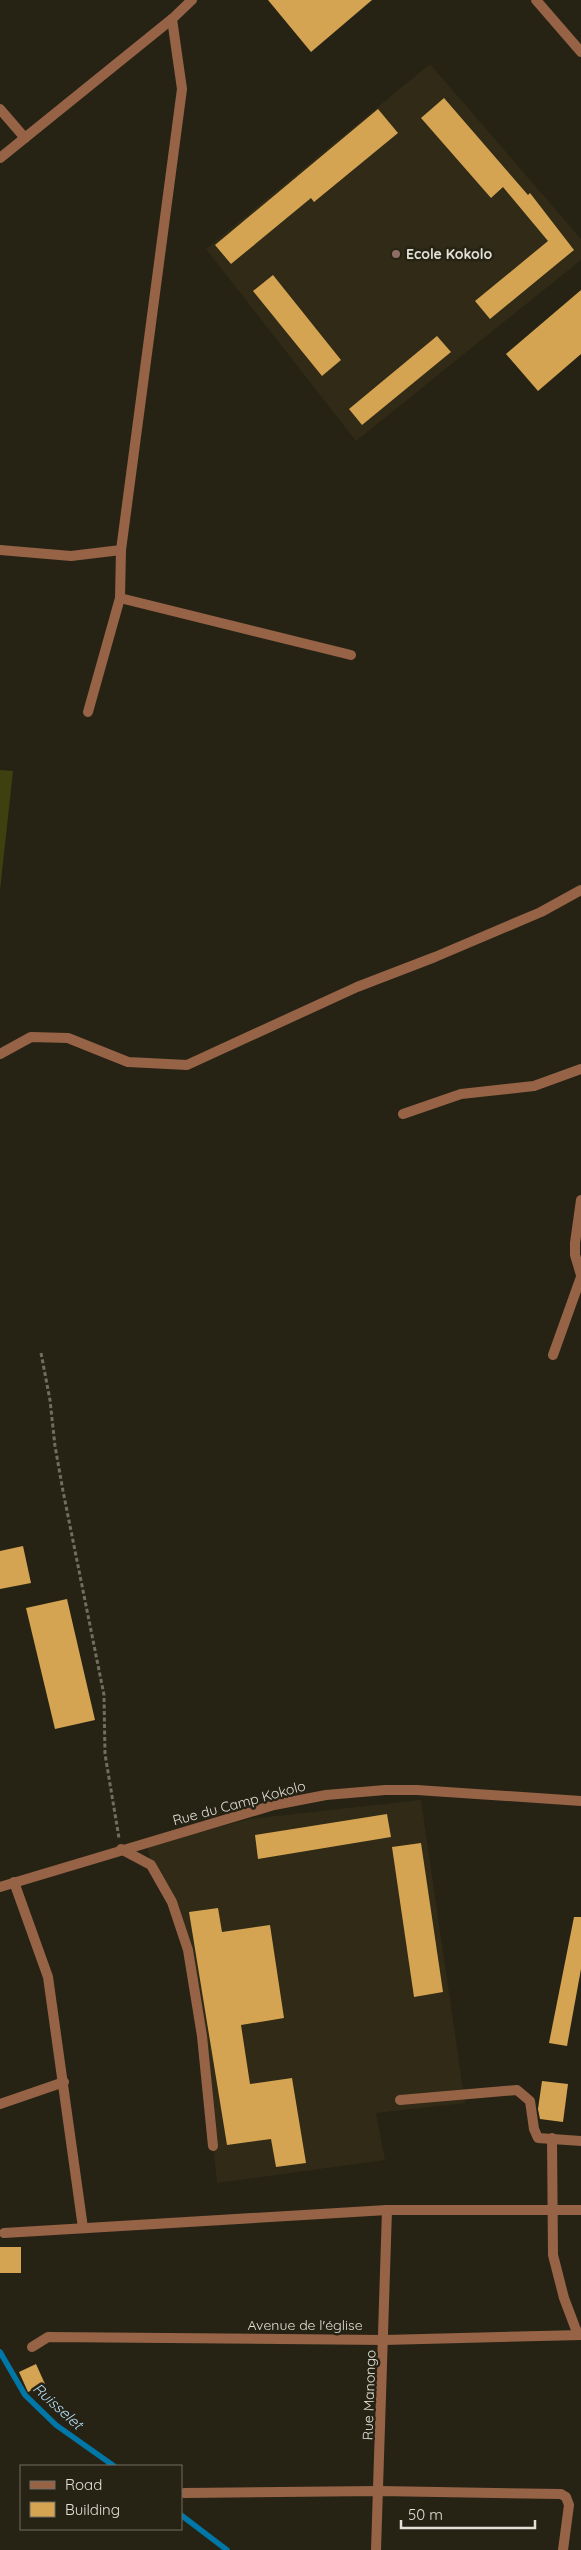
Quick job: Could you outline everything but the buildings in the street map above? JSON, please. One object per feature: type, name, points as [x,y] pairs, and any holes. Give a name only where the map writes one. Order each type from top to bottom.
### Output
[{"type":"street","points":[[0,158],[172,19],[192,0]]},
{"type":"street","points":[[536,0],[581,52]]},
{"type":"street","points":[[88,712],[120,598],[121,550],[182,89],[172,19]]},
{"type":"street","points":[[0,110],[25,138]]},
{"type":"street","points":[[0,550],[71,556],[121,550]]},
{"type":"street","points":[[120,598],[351,655]]},
{"type":"street","points":[[0,1054],[31,1037],[68,1038],[128,1062],[187,1065],[357,986],[435,957],[541,912],[581,890]]},
{"type":"street","points":[[403,1114],[461,1094],[534,1086],[581,1069]]},
{"type":"street","points":[[553,1355],[581,1276],[575,1255],[575,1242],[581,1200]]},
{"type":"street","name":"Rue du Camp Kokolo","points":[[0,1887],[121,1849],[274,1805],[326,1795],[417,1790],[581,1801]]},
{"type":"street","points":[[121,1849],[151,1865],[172,1902],[188,1950],[202,2036],[213,2146]]},
{"type":"street","points":[[14,1882],[48,1977],[83,2228]]},
{"type":"street","points":[[0,2104],[64,2082]]},
{"type":"street","points":[[400,2100],[518,2090],[530,2101],[534,2129],[538,2138],[581,2141]]},
{"type":"street","points":[[552,2138],[553,2255],[564,2298],[579,2335]]},
{"type":"street","points":[[4,2233],[387,2210],[581,2210]]},
{"type":"street","name":"Rue Manongo","points":[[376,2550],[387,2210]]},
{"type":"street","name":"Avenue de l'église","points":[[32,2347],[48,2338],[384,2340],[579,2335]]},
{"type":"street","points":[[184,2493],[379,2491],[561,2494],[566,2497],[569,2505],[564,2550]]},
{"type":"path","points":[[41,1353],[50,1400],[60,1473],[104,1695],[105,1754],[121,1849]]},
{"type":"shaded area","name":"Ecole Kokolo","points":[[430,64],[581,239],[581,260],[356,441],[206,249]]},
{"type":"shaded area","points":[[0,770],[13,771],[0,890]]},
{"type":"shaded area","points":[[421,1800],[465,2103],[376,2113],[385,2160],[217,2183],[202,2036],[188,1950],[151,1865],[147,1846],[250,1819]]},
{"type":"waterway","name":"Ruisselet","points":[[0,2352],[25,2395],[56,2425],[113,2465]]},
{"type":"waterway","name":"Ruisselet","points":[[182,2516],[227,2550]]},
{"type":"place","name":"Ecole Kokolo","points":[[396,254]]}]
